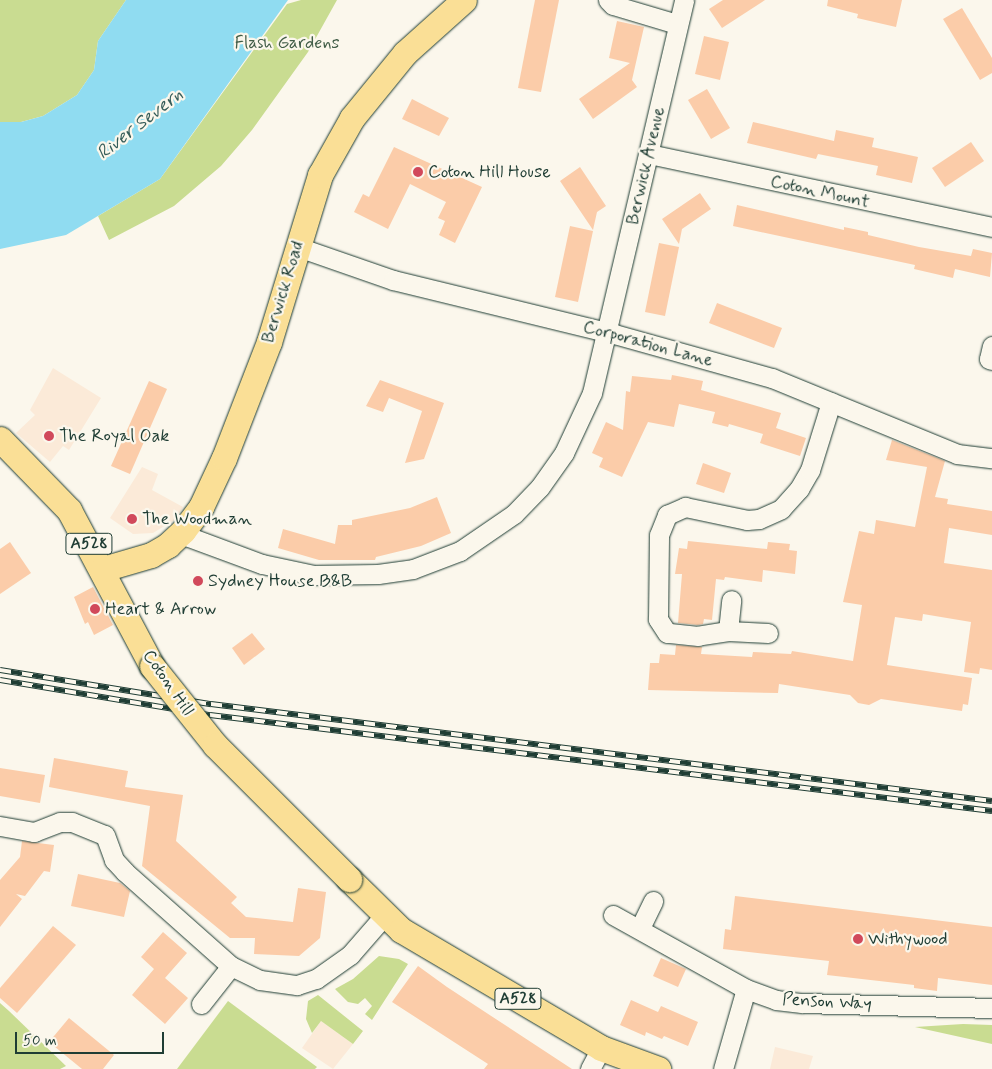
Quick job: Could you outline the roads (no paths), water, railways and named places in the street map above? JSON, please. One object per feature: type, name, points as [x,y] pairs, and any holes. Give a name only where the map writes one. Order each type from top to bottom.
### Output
[{"type":"main road","name":"Berwick Road","points":[[103,569],[151,554],[183,531],[201,507],[224,458],[269,342],[320,174],[352,118],[405,53],[464,0]]},
{"type":"main road","name":"Coton Hill","points":[[0,439],[60,499],[103,569],[152,666],[215,745],[384,916]]},
{"type":"main road","name":"A528","points":[[384,916],[401,930],[595,1059],[658,1069]]},
{"type":"street","points":[[608,0],[613,5],[677,24]]},
{"type":"street","name":"Berwick Avenue","points":[[183,531],[189,537],[234,555],[314,575],[378,574],[413,569],[460,551],[514,514],[540,487],[564,453],[592,393],[684,0]]},
{"type":"street","name":"Coton Mount","points":[[649,154],[992,227]]},
{"type":"street","name":"Corporation Lane","points":[[298,247],[393,280],[607,333],[772,378],[956,454],[992,458]]},
{"type":"street","points":[[992,346],[989,359],[992,360]]},
{"type":"street","points":[[768,633],[728,631],[698,636],[667,634],[658,619],[659,535],[662,524],[667,516],[685,507],[747,520],[759,519],[781,509],[799,489],[810,470],[831,402]]},
{"type":"street","points":[[728,631],[731,600]]},
{"type":"street","points":[[0,826],[34,832],[60,822],[72,822],[104,835],[114,860],[231,966],[260,980],[297,985],[316,980],[350,955],[384,916]]},
{"type":"street","points":[[640,928],[653,901]]},
{"type":"street","name":"Penson Way","points":[[613,915],[640,928],[746,989],[776,1000],[802,1003],[992,1008]]},
{"type":"street","points":[[201,1004],[231,966]]},
{"type":"street","points":[[723,1069],[746,989]]},
{"type":"water","name":"River Severn","points":[[126,0],[288,0],[160,179],[66,235],[0,249],[0,122],[21,122],[43,116],[77,95],[94,70],[98,41]]},
{"type":"railway","points":[[0,670],[211,704],[992,801]]},
{"type":"railway","points":[[0,680],[210,715],[992,811]]},
{"type":"place","name":"Coton Hill House","points":[[418,172]]},
{"type":"place","name":"The Royal Oak","points":[[49,436]]},
{"type":"place","name":"The Woodman","points":[[132,519]]},
{"type":"place","name":"Sydney House B&B","points":[[198,581]]},
{"type":"place","name":"Heart & Arrow","points":[[95,609]]},
{"type":"place","name":"Withywood","points":[[858,939]]},
{"type":"park label","name":"Flash Gardens","points":[[287,43]]}]
